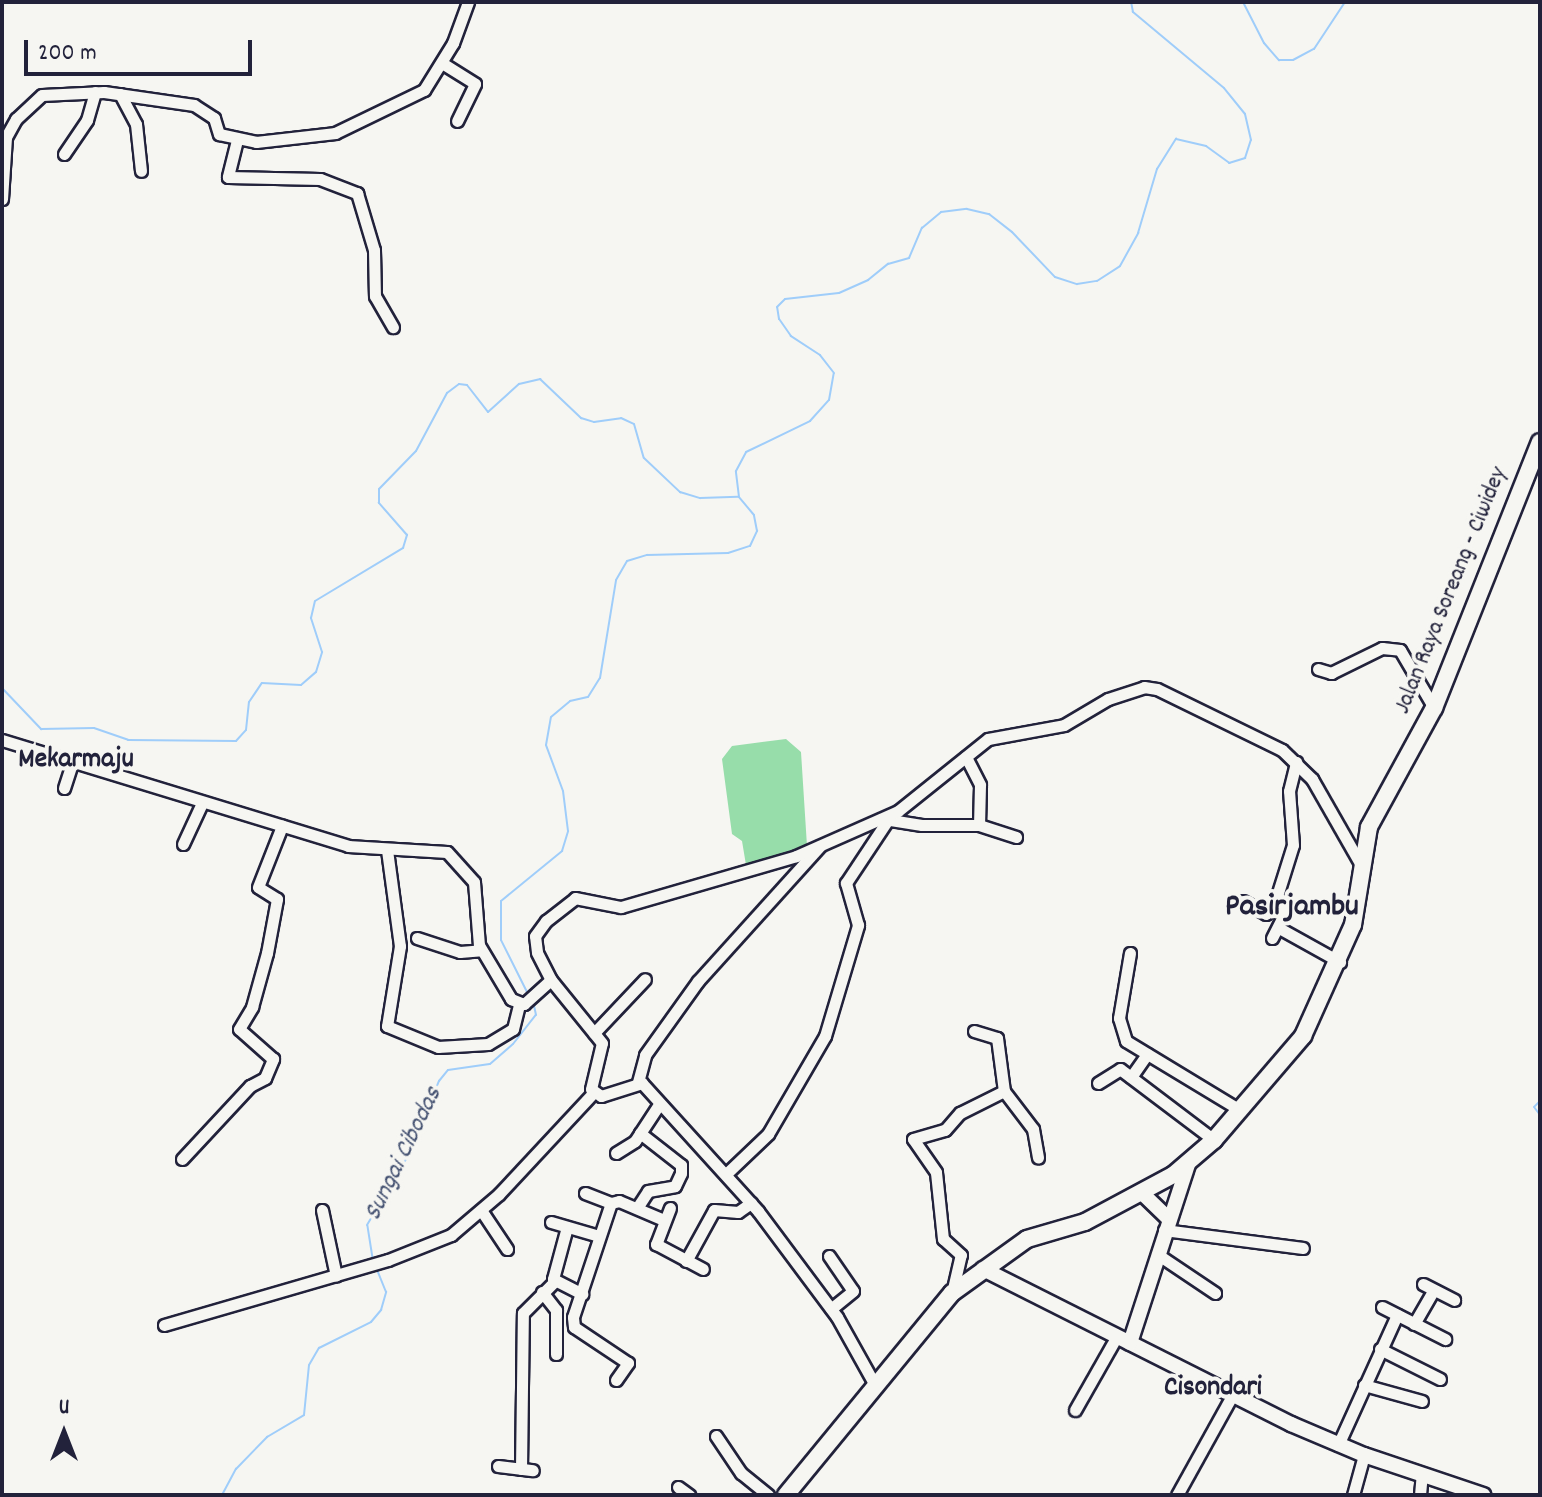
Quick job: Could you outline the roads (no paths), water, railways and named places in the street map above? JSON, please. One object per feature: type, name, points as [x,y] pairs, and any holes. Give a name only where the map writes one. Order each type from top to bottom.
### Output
[{"type":"highway","name":"Jalan Raya Soreang - Ciwidey","points":[[786,1495],[952,1293],[1027,1239],[1073,1227],[1142,1193],[1188,1164],[1214,1140],[1303,1036],[1340,962],[1353,925],[1361,865],[1372,819],[1434,708],[1540,442]]},
{"type":"main road","points":[[1124,1339],[1188,1164]]},
{"type":"main road","points":[[1142,1193],[1166,1224]]},
{"type":"main road","points":[[983,1269],[1338,1445],[1483,1495]]},
{"type":"street","points":[[2,199],[3,154],[16,119],[42,95],[95,92],[194,105],[214,118],[219,134],[237,140],[280,141],[335,133],[418,95],[442,63],[468,2]]},
{"type":"street","points":[[442,63],[475,84],[457,121]]},
{"type":"street","points":[[64,154],[87,120],[95,92]]},
{"type":"street","points":[[120,94],[136,124],[141,171]]},
{"type":"street","points":[[237,140],[228,177],[320,179],[357,193],[374,250],[375,296],[393,327]]},
{"type":"street","points":[[1318,669],[1331,673],[1359,663],[1382,648],[1400,650],[1434,708]]},
{"type":"street","points":[[594,1092],[591,1084],[603,1048],[594,1033],[546,984],[535,936],[568,900],[582,898],[621,907],[819,847],[885,820],[988,739],[1064,725],[1123,693],[1150,687],[1296,762],[1312,779],[1361,865]]},
{"type":"street","points":[[2,740],[360,849],[441,851],[457,857],[474,882],[481,950],[523,1002]]},
{"type":"street","points":[[966,757],[980,785],[979,825]]},
{"type":"street","points":[[1243,901],[1266,914],[1277,896],[1293,845],[1289,791],[1296,762]]},
{"type":"street","points":[[64,788],[72,763]]},
{"type":"street","points":[[183,844],[202,803]]},
{"type":"street","points":[[885,820],[979,825],[1016,837]]},
{"type":"street","points":[[726,1174],[768,1134],[825,1036],[858,925],[846,883],[885,820]]},
{"type":"street","points":[[182,1159],[250,1086],[265,1078],[273,1059],[239,1029],[252,1007],[267,953],[277,899],[261,892],[258,883],[282,826]]},
{"type":"street","points":[[638,1082],[645,1055],[698,981],[819,847]]},
{"type":"street","points":[[387,850],[400,946],[387,1026],[438,1047],[488,1044],[514,1027],[523,1002],[546,984]]},
{"type":"street","points":[[1277,896],[1288,906],[1276,933],[1340,962]]},
{"type":"street","points":[[417,938],[460,952],[481,950]]},
{"type":"street","points":[[1130,953],[1119,1024],[1126,1041],[1240,1110]]},
{"type":"street","points":[[594,1033],[645,979]]},
{"type":"street","points":[[974,1031],[997,1038],[1004,1091],[1033,1129],[1038,1158]]},
{"type":"street","points":[[1131,1077],[1147,1054]]},
{"type":"street","points":[[1098,1083],[1117,1070],[1131,1077],[1214,1140]]},
{"type":"street","points":[[594,1092],[606,1095],[638,1082]]},
{"type":"street","points":[[638,1082],[751,1203],[831,1309],[875,1385]]},
{"type":"street","points":[[952,1293],[961,1255],[943,1239],[933,1164],[912,1142],[922,1133],[945,1130],[960,1113],[1004,1091]]},
{"type":"street","points":[[164,1325],[353,1271],[451,1235],[481,1210],[594,1092]]},
{"type":"street","points":[[616,1153],[640,1133],[660,1103]]},
{"type":"street","points":[[637,1208],[648,1191],[675,1186],[681,1173],[681,1165],[640,1133]]},
{"type":"street","points":[[585,1193],[611,1203],[637,1208],[664,1220]]},
{"type":"street","points":[[557,1334],[572,1322],[611,1203]]},
{"type":"street","points":[[686,1261],[714,1210],[738,1212],[751,1203]]},
{"type":"street","points":[[670,1208],[656,1244],[703,1269]]},
{"type":"street","points":[[322,1210],[336,1276]]},
{"type":"street","points":[[481,1210],[507,1249]]},
{"type":"street","points":[[551,1222],[599,1236]]},
{"type":"street","points":[[1166,1224],[1303,1248]]},
{"type":"street","points":[[498,1466],[527,1469],[523,1313],[554,1282],[567,1227]]},
{"type":"street","points":[[1157,1254],[1215,1293]]},
{"type":"street","points":[[829,1256],[853,1291],[831,1309]]},
{"type":"street","points":[[554,1282],[582,1294]]},
{"type":"street","points":[[1414,1324],[1429,1287],[1454,1300]]},
{"type":"street","points":[[542,1292],[554,1303],[556,1354]]},
{"type":"street","points":[[1382,1307],[1445,1339]]},
{"type":"street","points":[[1338,1445],[1397,1315]]},
{"type":"street","points":[[572,1322],[628,1363],[616,1380]]},
{"type":"street","points":[[1075,1410],[1124,1339]]},
{"type":"street","points":[[1380,1349],[1440,1379]]},
{"type":"street","points":[[1364,1385],[1422,1401]]},
{"type":"street","points":[[1177,1495],[1233,1394]]},
{"type":"street","points":[[716,1436],[741,1473],[768,1495]]},
{"type":"street","points":[[1353,1495],[1364,1455]]},
{"type":"street","points":[[1420,1495],[1422,1474]]},
{"type":"street","points":[[678,1487],[689,1495]]},
{"type":"waterway","name":"Sungai Cibodas","points":[[527,992],[501,940],[501,901],[562,851],[568,831],[563,791],[546,745],[551,717],[570,701],[588,697],[600,678],[616,580],[627,561],[647,555],[728,553],[750,546],[757,531],[754,515],[739,497],[736,471],[746,452],[810,421],[829,400],[834,373],[820,355],[791,336],[779,319],[777,307],[785,299],[839,293],[868,280],[888,264],[909,258],[922,228],[941,212],[967,209],[989,214],[1012,232],[1055,277],[1077,284],[1097,281],[1120,266],[1138,233],[1157,169],[1176,139],[1206,146],[1229,163],[1245,158],[1251,140],[1245,114],[1224,88],[1133,12],[1131,2]]},
{"type":"waterway","name":"Sungai Cibodas","points":[[1243,2],[1264,43],[1279,60],[1293,60],[1314,49],[1345,2]]},
{"type":"waterway","points":[[2,688],[41,729],[94,728],[128,740],[236,741],[246,730],[249,702],[262,683],[301,685],[316,672],[322,652],[311,618],[315,601],[403,548],[407,535],[379,503],[379,489],[416,451],[447,393],[459,384],[467,385],[488,412],[519,384],[540,379],[581,418],[594,422],[621,418],[634,424],[644,458],[680,492],[700,498],[738,497]]},
{"type":"waterway","name":"Sungai Cibodas","points":[[373,1261],[367,1225],[409,1154],[439,1081],[448,1070],[490,1064],[513,1044],[536,1015],[533,1001]]},
{"type":"waterway","points":[[1540,1101],[1534,1107],[1540,1115]]},
{"type":"waterway","name":"Sungai Cibodas","points":[[222,1495],[236,1469],[267,1437],[304,1415],[309,1365],[319,1348],[371,1322],[381,1310],[386,1292],[376,1267]]},
{"type":"district","name":"Mekarmaju","points":[[76,761]]},
{"type":"district","name":"Pasirjambu","points":[[1292,908]]},
{"type":"district","name":"Cisondari","points":[[1213,1389]]}]
